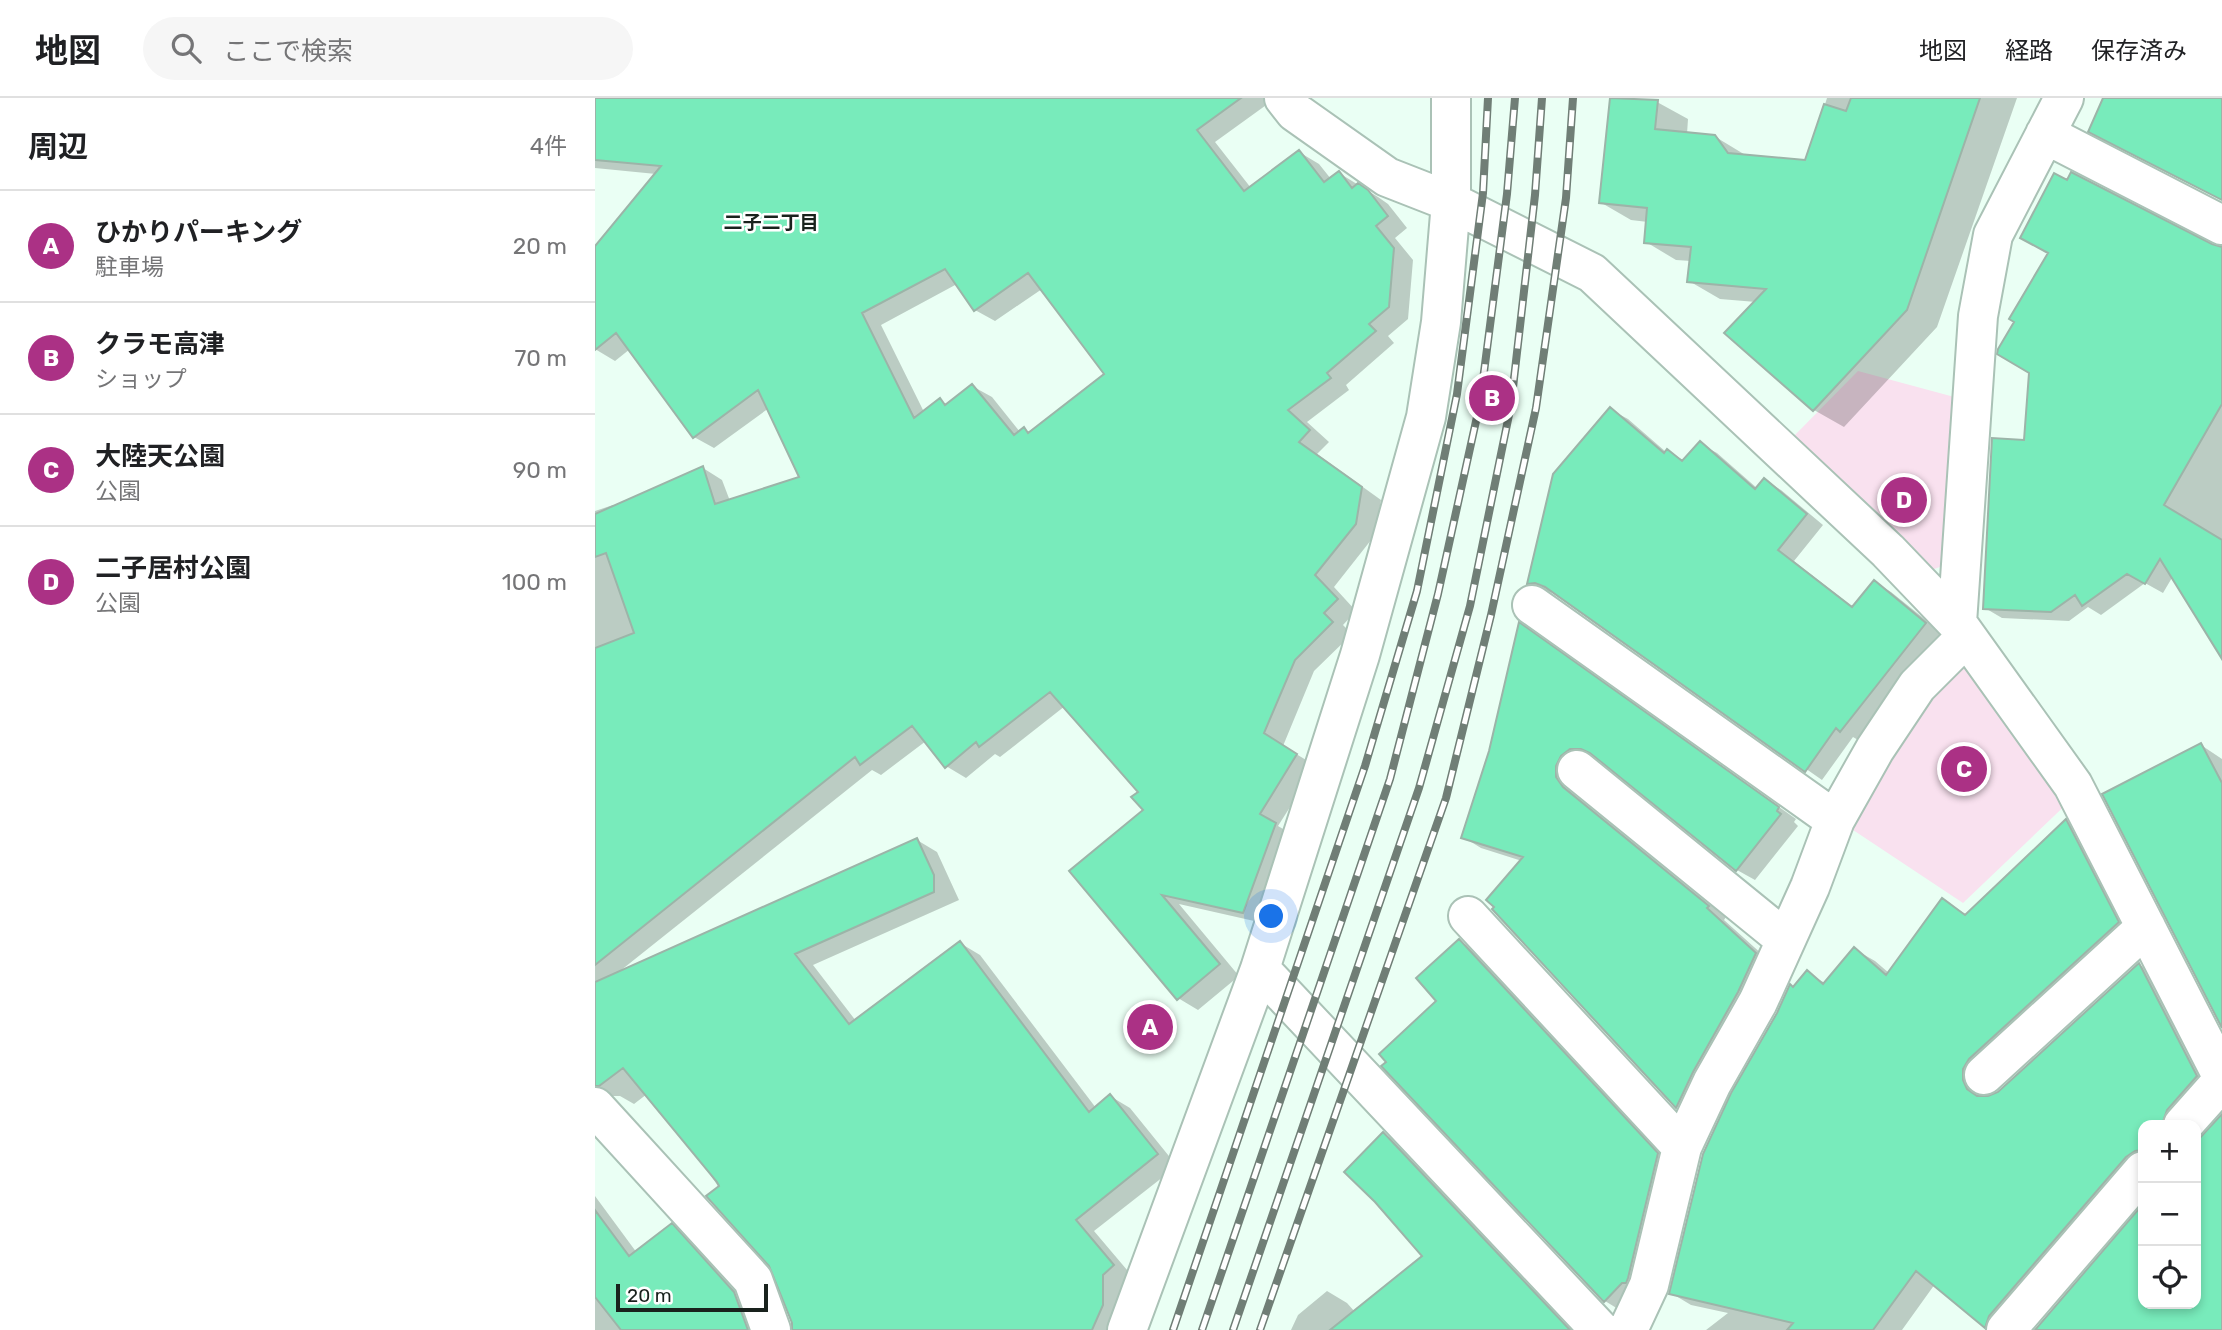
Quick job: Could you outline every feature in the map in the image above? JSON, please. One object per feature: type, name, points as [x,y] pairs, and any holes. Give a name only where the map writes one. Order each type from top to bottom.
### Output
[{"type":"street","points":[[1284,98],[1295,113],[1387,177],[1451,202],[1592,273],[1888,551],[1961,630],[2073,785],[2222,1079],[2187,1120]]},
{"type":"street","points":[[1127,1330],[1260,969],[1360,654],[1426,417],[1441,322],[1451,202],[1451,98]]},
{"type":"street","points":[[1628,1330],[1649,1285],[1682,1147],[1711,1083],[1758,1002],[1810,887],[1835,820],[1875,749],[1917,686],[1961,630],[1977,316],[1993,235],[2064,98]]},
{"type":"street","points":[[2045,134],[2222,225]]},
{"type":"street","points":[[1532,605],[1835,820]]},
{"type":"street","points":[[1577,770],[1786,940]]},
{"type":"street","points":[[1468,916],[1682,1147]]},
{"type":"street","points":[[1984,1075],[2146,927]]},
{"type":"street","points":[[1260,969],[1600,1330]]},
{"type":"street","points":[[595,1107],[753,1280],[771,1330]]},
{"type":"street","points":[[2006,1330],[2138,1177]]},
{"type":"shaded area","points":[[1858,371],[1958,398],[1951,563],[1923,573],[1793,437]]},
{"type":"shaded area","points":[[1966,645],[2075,796],[1963,903],[1841,822]]},
{"type":"building","points":[[595,98],[1241,98],[1197,130],[1244,191],[1299,150],[1324,182],[1339,171],[1352,188],[1358,183],[1368,190],[1388,216],[1376,226],[1394,248],[1389,307],[1369,324],[1376,331],[1327,373],[1331,378],[1288,410],[1310,430],[1299,442],[1362,487],[1356,524],[1315,575],[1338,599],[1324,613],[1333,622],[1295,660],[1264,733],[1297,754],[1260,814],[1276,823],[1243,913],[1162,895],[1220,964],[1177,1000],[1069,871],[1143,810],[1131,797],[1138,792],[1050,692],[979,747],[976,742],[945,768],[912,726],[860,765],[855,757],[595,965],[595,648],[634,633],[606,553],[595,557],[595,514],[703,466],[715,504],[799,477],[758,390],[693,438],[616,333],[595,350],[595,246],[661,166],[595,160]],"holes":[[[945,269],[974,311],[1028,273],[1104,374],[1028,433],[1024,427],[1014,435],[972,384],[945,405],[940,398],[914,418],[862,313]]]},
{"type":"building","points":[[1610,98],[1658,100],[1655,129],[1715,135],[1728,153],[1805,160],[1824,104],[1846,111],[1851,98],[1980,98],[1907,310],[1813,411],[1724,333],[1766,289],[1687,282],[1691,247],[1644,243],[1647,208],[1599,203]]},
{"type":"building","points":[[2103,98],[2222,98],[2222,200],[2088,132]]},
{"type":"building","points":[[2071,172],[2222,247],[2222,404],[2164,505],[2222,540],[2222,659],[2160,559],[2145,584],[2127,574],[2082,606],[2075,595],[2051,612],[1983,609],[1992,438],[2024,440],[2029,373],[1997,354],[2014,322],[2009,319],[2048,253],[2020,238],[2054,173],[2067,180]]},
{"type":"building","points":[[1610,407],[1664,453],[1667,449],[1682,461],[1700,441],[1755,489],[1764,478],[1807,514],[1778,550],[1852,607],[1874,580],[1926,623],[1840,732],[1836,728],[1805,772],[1545,587],[1535,583],[1527,584],[1553,474]]},
{"type":"building","points":[[1519,622],[1779,807],[1777,811],[1781,814],[1736,871],[1590,753],[1581,749],[1570,749],[1561,756],[1556,766],[1556,777],[1563,787],[1709,906],[1707,908],[1756,953],[1676,1108],[1486,900],[1523,857],[1461,838],[1489,751]]},
{"type":"building","points":[[2201,743],[2222,783],[2222,1028],[2102,794]]},
{"type":"building","points":[[2066,819],[2119,922],[1969,1059],[1963,1069],[1963,1080],[1967,1089],[1977,1096],[1998,1092],[2139,963],[2197,1076],[2167,1110],[2164,1120],[2138,1120],[2138,1151],[2126,1157],[1989,1316],[1985,1328],[1916,1271],[1873,1330],[1787,1330],[1793,1323],[1669,1294],[1703,1154],[1731,1093],[1777,1013],[1790,984],[1793,987],[1807,970],[1823,984],[1854,947],[1886,975],[1942,898],[1965,915]]},
{"type":"building","points":[[917,838],[934,875],[934,892],[795,954],[849,1024],[960,941],[1089,1112],[1110,1094],[1158,1154],[1076,1220],[1114,1265],[1103,1275],[1103,1305],[1092,1330],[792,1330],[792,1323],[769,1266],[706,1196],[719,1186],[717,1182],[623,1068],[599,1086],[595,1086],[595,982]]},
{"type":"building","points":[[1459,939],[1658,1153],[1628,1278],[1626,1283],[1622,1283],[1604,1302],[1381,1066],[1386,1062],[1379,1054],[1436,1001],[1416,978]]},
{"type":"building","points":[[2222,1114],[2222,1330],[2035,1330],[2138,1210],[2138,1309],[2201,1309],[2201,1137]]},
{"type":"building","points":[[1383,1132],[1570,1330],[1330,1330],[1422,1256],[1375,1202],[1344,1172]]},
{"type":"building","points":[[595,1210],[629,1256],[672,1223],[734,1292],[748,1330],[621,1330],[595,1297]]},
{"type":"railway","points":[[1173,1330],[1365,766],[1417,591],[1457,394],[1483,193],[1488,98]]},
{"type":"railway","points":[[1202,1330],[1390,779],[1438,594],[1480,403],[1507,194],[1515,98]]},
{"type":"railway","points":[[1233,1330],[1419,788],[1470,606],[1511,405],[1535,195],[1542,98]]},
{"type":"railway","points":[[1260,1330],[1446,798],[1491,615],[1536,408],[1566,198],[1573,98]]},
{"type":"place","name":"クラモ高津","points":[[1492,398]]},
{"type":"place","name":"二子居村公園","points":[[1904,500]]},
{"type":"place","name":"大陸天公園","points":[[1964,769]]},
{"type":"place","name":"ひかりパーキング","points":[[1150,1027]]},
{"type":"district","name":"二子二丁目","points":[[771,222]]}]
